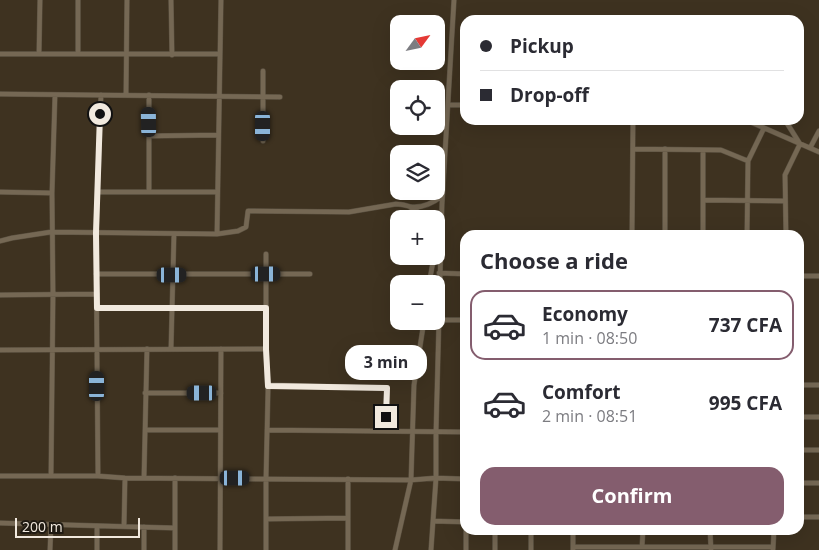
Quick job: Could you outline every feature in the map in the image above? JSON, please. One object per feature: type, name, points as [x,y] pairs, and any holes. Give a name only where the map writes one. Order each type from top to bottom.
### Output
[{"type":"street","points":[[39,54],[40,0]]},
{"type":"street","points":[[78,0],[78,54]]},
{"type":"street","points":[[126,95],[127,0]]},
{"type":"street","points":[[171,0],[172,55]]},
{"type":"street","points":[[217,234],[221,0]]},
{"type":"street","points":[[445,150],[454,0]]},
{"type":"street","points":[[0,54],[220,54]]},
{"type":"street","points":[[263,70],[263,141]]},
{"type":"street","points":[[0,94],[280,97]]},
{"type":"street","points":[[51,476],[53,295],[51,232],[54,95]]},
{"type":"street","points":[[98,476],[96,233],[101,95]]},
{"type":"street","points":[[149,95],[149,192]]},
{"type":"street","points":[[448,105],[460,105]]},
{"type":"street","points":[[632,230],[633,125]]},
{"type":"street","points":[[757,125],[819,152]]},
{"type":"street","points":[[789,125],[800,144]]},
{"type":"street","points":[[747,230],[748,160],[764,128]]},
{"type":"street","points":[[810,148],[819,131]]},
{"type":"street","points":[[149,136],[218,135]]},
{"type":"street","points":[[786,230],[785,175],[800,144]]},
{"type":"street","points":[[632,149],[724,151],[748,160]]},
{"type":"street","points":[[665,230],[666,149]]},
{"type":"street","points":[[703,150],[703,230]]},
{"type":"street","points":[[0,192],[52,193]]},
{"type":"street","points":[[98,192],[218,192]]},
{"type":"street","points":[[0,241],[51,232],[217,234],[238,231],[246,227],[248,212],[349,212],[396,204],[420,207],[437,200]]},
{"type":"street","points":[[703,200],[785,201]]},
{"type":"street","points":[[406,206],[413,210]]},
{"type":"street","points":[[171,349],[174,234]]},
{"type":"street","points":[[266,254],[268,386],[266,550]]},
{"type":"street","points":[[439,265],[439,274],[460,274]]},
{"type":"street","points":[[96,274],[310,274]]},
{"type":"street","points":[[804,276],[819,276]]},
{"type":"street","points":[[0,295],[97,294]]},
{"type":"street","points":[[97,308],[266,308]]},
{"type":"street","points":[[445,320],[460,320]]},
{"type":"street","points":[[395,550],[411,480],[414,385],[423,330]]},
{"type":"street","points":[[431,550],[436,478],[439,330]]},
{"type":"street","points":[[144,478],[146,349]]},
{"type":"street","points":[[220,550],[221,349]]},
{"type":"street","points":[[0,350],[266,349]]},
{"type":"street","points":[[804,385],[819,385]]},
{"type":"street","points":[[268,386],[387,388],[385,431]]},
{"type":"street","points":[[146,393],[221,392]]},
{"type":"street","points":[[804,417],[819,417]]},
{"type":"street","points":[[145,430],[220,430]]},
{"type":"street","points":[[266,430],[460,432]]},
{"type":"street","points":[[804,450],[819,450]]},
{"type":"street","points":[[0,476],[460,479]]},
{"type":"street","points":[[124,526],[125,478]]},
{"type":"street","points":[[175,478],[176,550]]},
{"type":"street","points":[[348,479],[348,550]]},
{"type":"street","points":[[804,483],[819,483]]},
{"type":"street","points":[[804,517],[819,517]]},
{"type":"street","points":[[266,519],[348,518]]},
{"type":"street","points":[[432,521],[460,522]]},
{"type":"street","points":[[0,523],[175,528]]},
{"type":"street","points":[[50,550],[51,525]]},
{"type":"street","points":[[97,526],[97,550]]},
{"type":"street","points":[[144,527],[144,550]]},
{"type":"street","points":[[466,535],[466,550]]},
{"type":"street","points":[[495,535],[495,550]]},
{"type":"street","points":[[531,535],[531,550]]},
{"type":"street","points":[[573,535],[573,548],[642,546],[711,549],[773,549],[774,535]]},
{"type":"street","points":[[642,535],[642,546]]},
{"type":"street","points":[[710,535],[711,549]]},
{"type":"route","points":[[100,114],[96,233],[97,308],[266,308],[268,386],[387,388],[386,417]]}]
